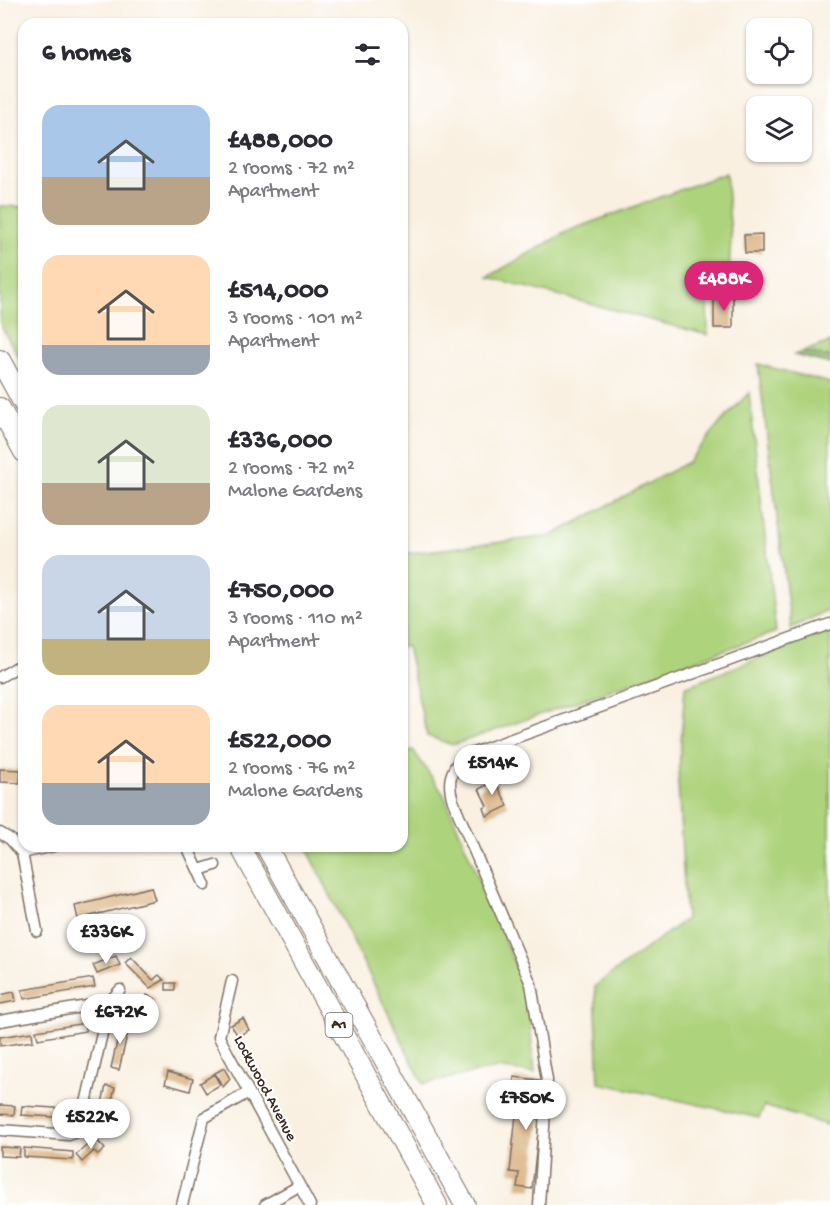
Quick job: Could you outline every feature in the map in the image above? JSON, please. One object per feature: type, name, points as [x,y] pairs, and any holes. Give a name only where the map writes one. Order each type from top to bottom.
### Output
[{"type":"highway","points":[[0,360],[18,393]]},
{"type":"highway","points":[[0,408],[18,441]]},
{"type":"highway","name":"A1","points":[[243,852],[437,1205]]},
{"type":"highway","name":"A1","points":[[269,852],[464,1203]]},
{"type":"street","points":[[539,1205],[547,1080],[531,984],[453,801],[449,788],[451,771],[462,757],[830,624]]},
{"type":"street","points":[[0,677],[17,667]]},
{"type":"street","points":[[0,833],[10,839],[18,848]]},
{"type":"street","points":[[27,852],[22,853],[37,931]]},
{"type":"street","points":[[191,852],[205,885]]},
{"type":"street","points":[[199,870],[215,865]]},
{"type":"street","name":"Lockwood Avenue","points":[[232,981],[219,1038],[310,1205]]},
{"type":"street","points":[[103,1009],[120,990]]},
{"type":"street","points":[[0,1021],[87,1006],[103,1009]]},
{"type":"street","points":[[0,1130],[69,1134],[75,1132],[81,1125],[106,1016],[103,1009]]},
{"type":"street","points":[[183,1200],[204,1118],[249,1092]]},
{"type":"street","points":[[264,1205],[299,1186]]},
{"type":"green space","points":[[726,173],[731,236],[728,294],[707,294],[708,335],[488,277],[568,231]]},
{"type":"green space","points":[[0,206],[18,207],[18,356],[0,324]]},
{"type":"green space","points":[[830,342],[830,357],[802,352]]},
{"type":"green space","points":[[802,352],[830,357],[830,364],[794,355]]},
{"type":"green space","points":[[758,364],[830,383],[830,609],[791,628]]},
{"type":"green space","points":[[749,393],[776,632],[453,745],[427,736],[408,650],[408,553],[551,536],[688,462]]},
{"type":"green space","points":[[830,630],[830,1126],[764,1106],[759,1118],[599,1083],[595,986],[686,919],[678,782],[685,687]]},
{"type":"green space","points":[[413,750],[444,795],[527,995],[535,1073],[496,1068],[423,1084],[309,852],[408,852],[408,751]]},
{"type":"building","points":[[762,234],[762,253],[745,253],[744,235]]},
{"type":"building","points":[[714,297],[733,297],[733,328],[714,328]]},
{"type":"building","points":[[0,769],[18,770],[18,783],[0,782]]},
{"type":"building","points":[[491,773],[508,806],[487,816],[484,808],[487,806],[479,789],[487,785],[483,777]]},
{"type":"building","points":[[151,887],[155,900],[78,919],[75,906]]},
{"type":"building","points":[[116,956],[120,965],[97,974],[93,965]]},
{"type":"building","points":[[131,957],[153,980],[159,975],[164,980],[150,988],[125,963]]},
{"type":"building","points":[[93,978],[95,987],[24,999],[22,990]]},
{"type":"building","points":[[166,983],[175,983],[175,990],[166,990]]},
{"type":"building","points":[[14,992],[16,1001],[0,1004],[0,995]]},
{"type":"building","points":[[147,995],[155,999],[145,1020],[137,1017]]},
{"type":"building","points":[[243,1018],[249,1030],[238,1036],[231,1025]]},
{"type":"building","points":[[122,1020],[130,1022],[119,1070],[111,1068]]},
{"type":"building","points":[[85,1023],[86,1031],[38,1039],[36,1031]]},
{"type":"building","points":[[32,1032],[33,1041],[0,1046],[0,1037]]},
{"type":"building","points":[[224,1068],[230,1079],[223,1087],[215,1073]]},
{"type":"building","points":[[168,1072],[193,1079],[190,1091],[165,1084]]},
{"type":"building","points":[[214,1074],[220,1085],[206,1093],[200,1083]]},
{"type":"building","points":[[514,1077],[539,1080],[536,1104],[541,1105],[532,1189],[517,1187],[519,1173],[510,1172],[518,1096],[512,1096]]},
{"type":"building","points":[[106,1086],[115,1088],[103,1135],[95,1133]]},
{"type":"building","points":[[0,1105],[15,1106],[14,1115],[0,1114]]},
{"type":"building","points":[[22,1106],[71,1109],[70,1118],[21,1115]]},
{"type":"building","points":[[95,1138],[105,1149],[98,1155],[94,1151],[82,1162],[76,1155]]},
{"type":"building","points":[[0,1147],[20,1148],[19,1157],[0,1156]]},
{"type":"building","points":[[24,1148],[73,1152],[73,1160],[24,1157]]}]
